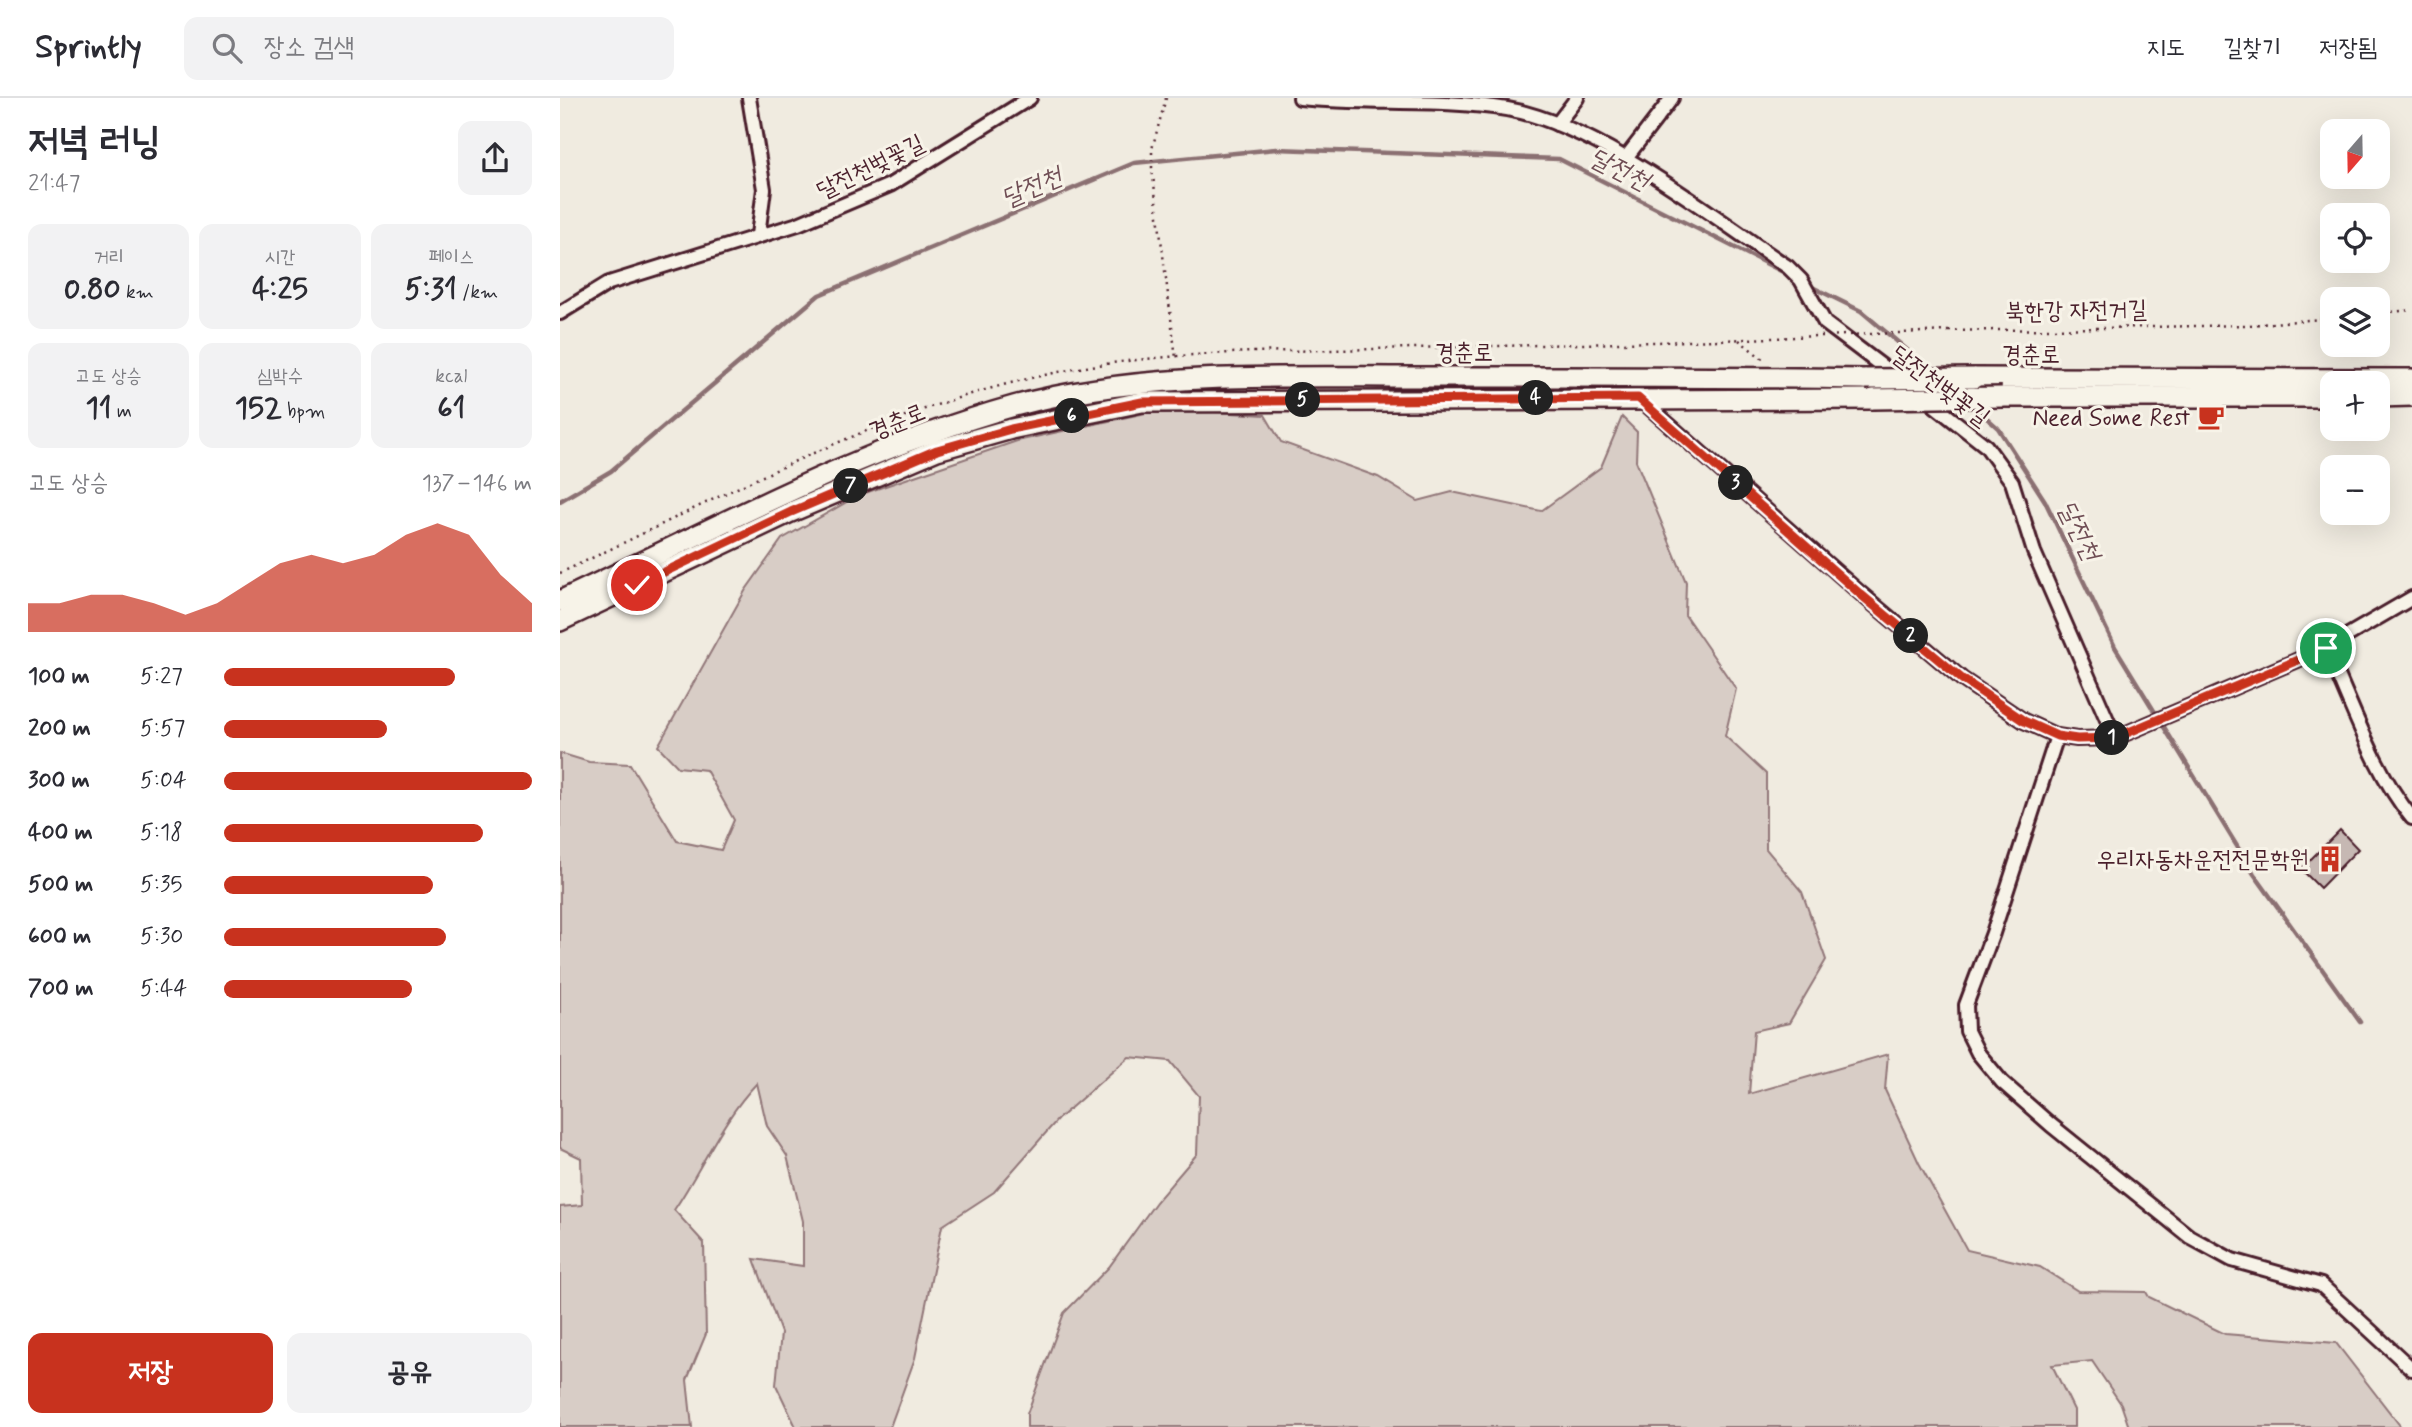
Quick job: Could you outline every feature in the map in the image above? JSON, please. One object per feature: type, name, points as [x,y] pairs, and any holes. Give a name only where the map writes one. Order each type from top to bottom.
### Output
[{"type":"main road","name":"경춘로","points":[[560,601],[816,481],[934,431],[1018,405],[1145,381],[1334,377],[2412,379]]},
{"type":"main road","points":[[2390,397],[2412,396]]},
{"type":"main road","name":"경춘로","points":[[560,621],[804,506],[937,450],[1011,429],[1142,402],[2320,397]]},
{"type":"street","points":[[749,98],[764,189],[758,235]]},
{"type":"street","name":"달전천벚꽃길","points":[[560,313],[609,283],[798,224],[890,185],[1030,98]]},
{"type":"street","points":[[1300,98],[1507,109],[1557,124],[1577,98]]},
{"type":"street","points":[[1625,159],[1672,98]]},
{"type":"street","name":"달전천벚꽃길","points":[[1557,124],[1625,159],[1788,267],[1801,280],[1823,330],[1941,409],[1986,446],[2012,482],[2039,563],[2115,738]]},
{"type":"street","points":[[1638,398],[1859,593],[1962,679],[2024,721],[2057,736],[2077,739],[2115,738],[2136,730],[2326,648],[2412,598]]},
{"type":"street","points":[[2326,648],[2380,764],[2400,802],[2412,818]]},
{"type":"street","points":[[2057,736],[1993,933],[1966,1005],[1967,1031],[1978,1053],[2002,1082],[2051,1125],[2190,1237],[2232,1260],[2321,1285],[2412,1369]]},
{"type":"path","points":[[1166,98],[1152,149],[1175,358]]},
{"type":"path","points":[[2390,312],[2412,310]]},
{"type":"path","name":"북한강 자전거길","points":[[1823,330],[1949,331],[2249,326],[2320,319]]},
{"type":"path","points":[[1739,340],[1785,377]]},
{"type":"shaded area","points":[[1164,409],[1265,415],[1281,442],[1378,477],[1418,501],[1452,492],[1541,511],[1601,467],[1622,417],[1637,432],[1636,461],[1686,582],[1685,615],[1736,689],[1725,736],[1766,774],[1766,849],[1802,892],[1826,960],[1789,1023],[1754,1031],[1749,1094],[1888,1054],[1885,1090],[1919,1163],[1967,1250],[2040,1267],[2078,1291],[2146,1292],[2149,1297],[2225,1334],[2336,1343],[2401,1427],[2129,1427],[2121,1404],[2092,1361],[2052,1365],[2074,1410],[2074,1427],[1027,1427],[1027,1414],[1064,1313],[1109,1267],[1156,1202],[1197,1154],[1199,1096],[1170,1061],[1129,1057],[1058,1119],[994,1192],[942,1226],[915,1358],[890,1427],[796,1427],[776,1385],[781,1333],[754,1259],[803,1266],[803,1221],[787,1156],[767,1126],[757,1083],[733,1112],[674,1210],[704,1243],[706,1334],[687,1380],[692,1427],[560,1427],[560,1207],[582,1205],[581,1158],[560,1148],[560,753],[589,762],[630,764],[677,841],[721,850],[734,820],[706,770],[678,767],[658,746],[745,591],[782,539],[859,495],[1017,441]]},
{"type":"building","name":"우리자동차운전전문학원","points":[[2340,830],[2358,849],[2320,888],[2301,869]]},
{"type":"waterway","name":"달전천","points":[[560,501],[611,471],[819,295],[1134,163],[1276,149],[1559,159],[1791,276]]},
{"type":"waterway","name":"달전천","points":[[1808,285],[1861,311],[1932,371]]},
{"type":"waterway","name":"달전천","points":[[1971,404],[1998,428],[2045,501],[2115,647],[2254,874],[2360,1022]]},
{"type":"place","name":"Need Some Rest","points":[[2211,417]]},
{"type":"place","name":"우리자동차운전전문학원","points":[[2330,859]]},
{"type":"route","points":[[637,585],[791,512],[937,450],[1011,429],[1142,402],[1638,398],[1859,593],[1962,679],[2024,721],[2057,736],[2095,740],[2115,738],[2326,648]]}]
